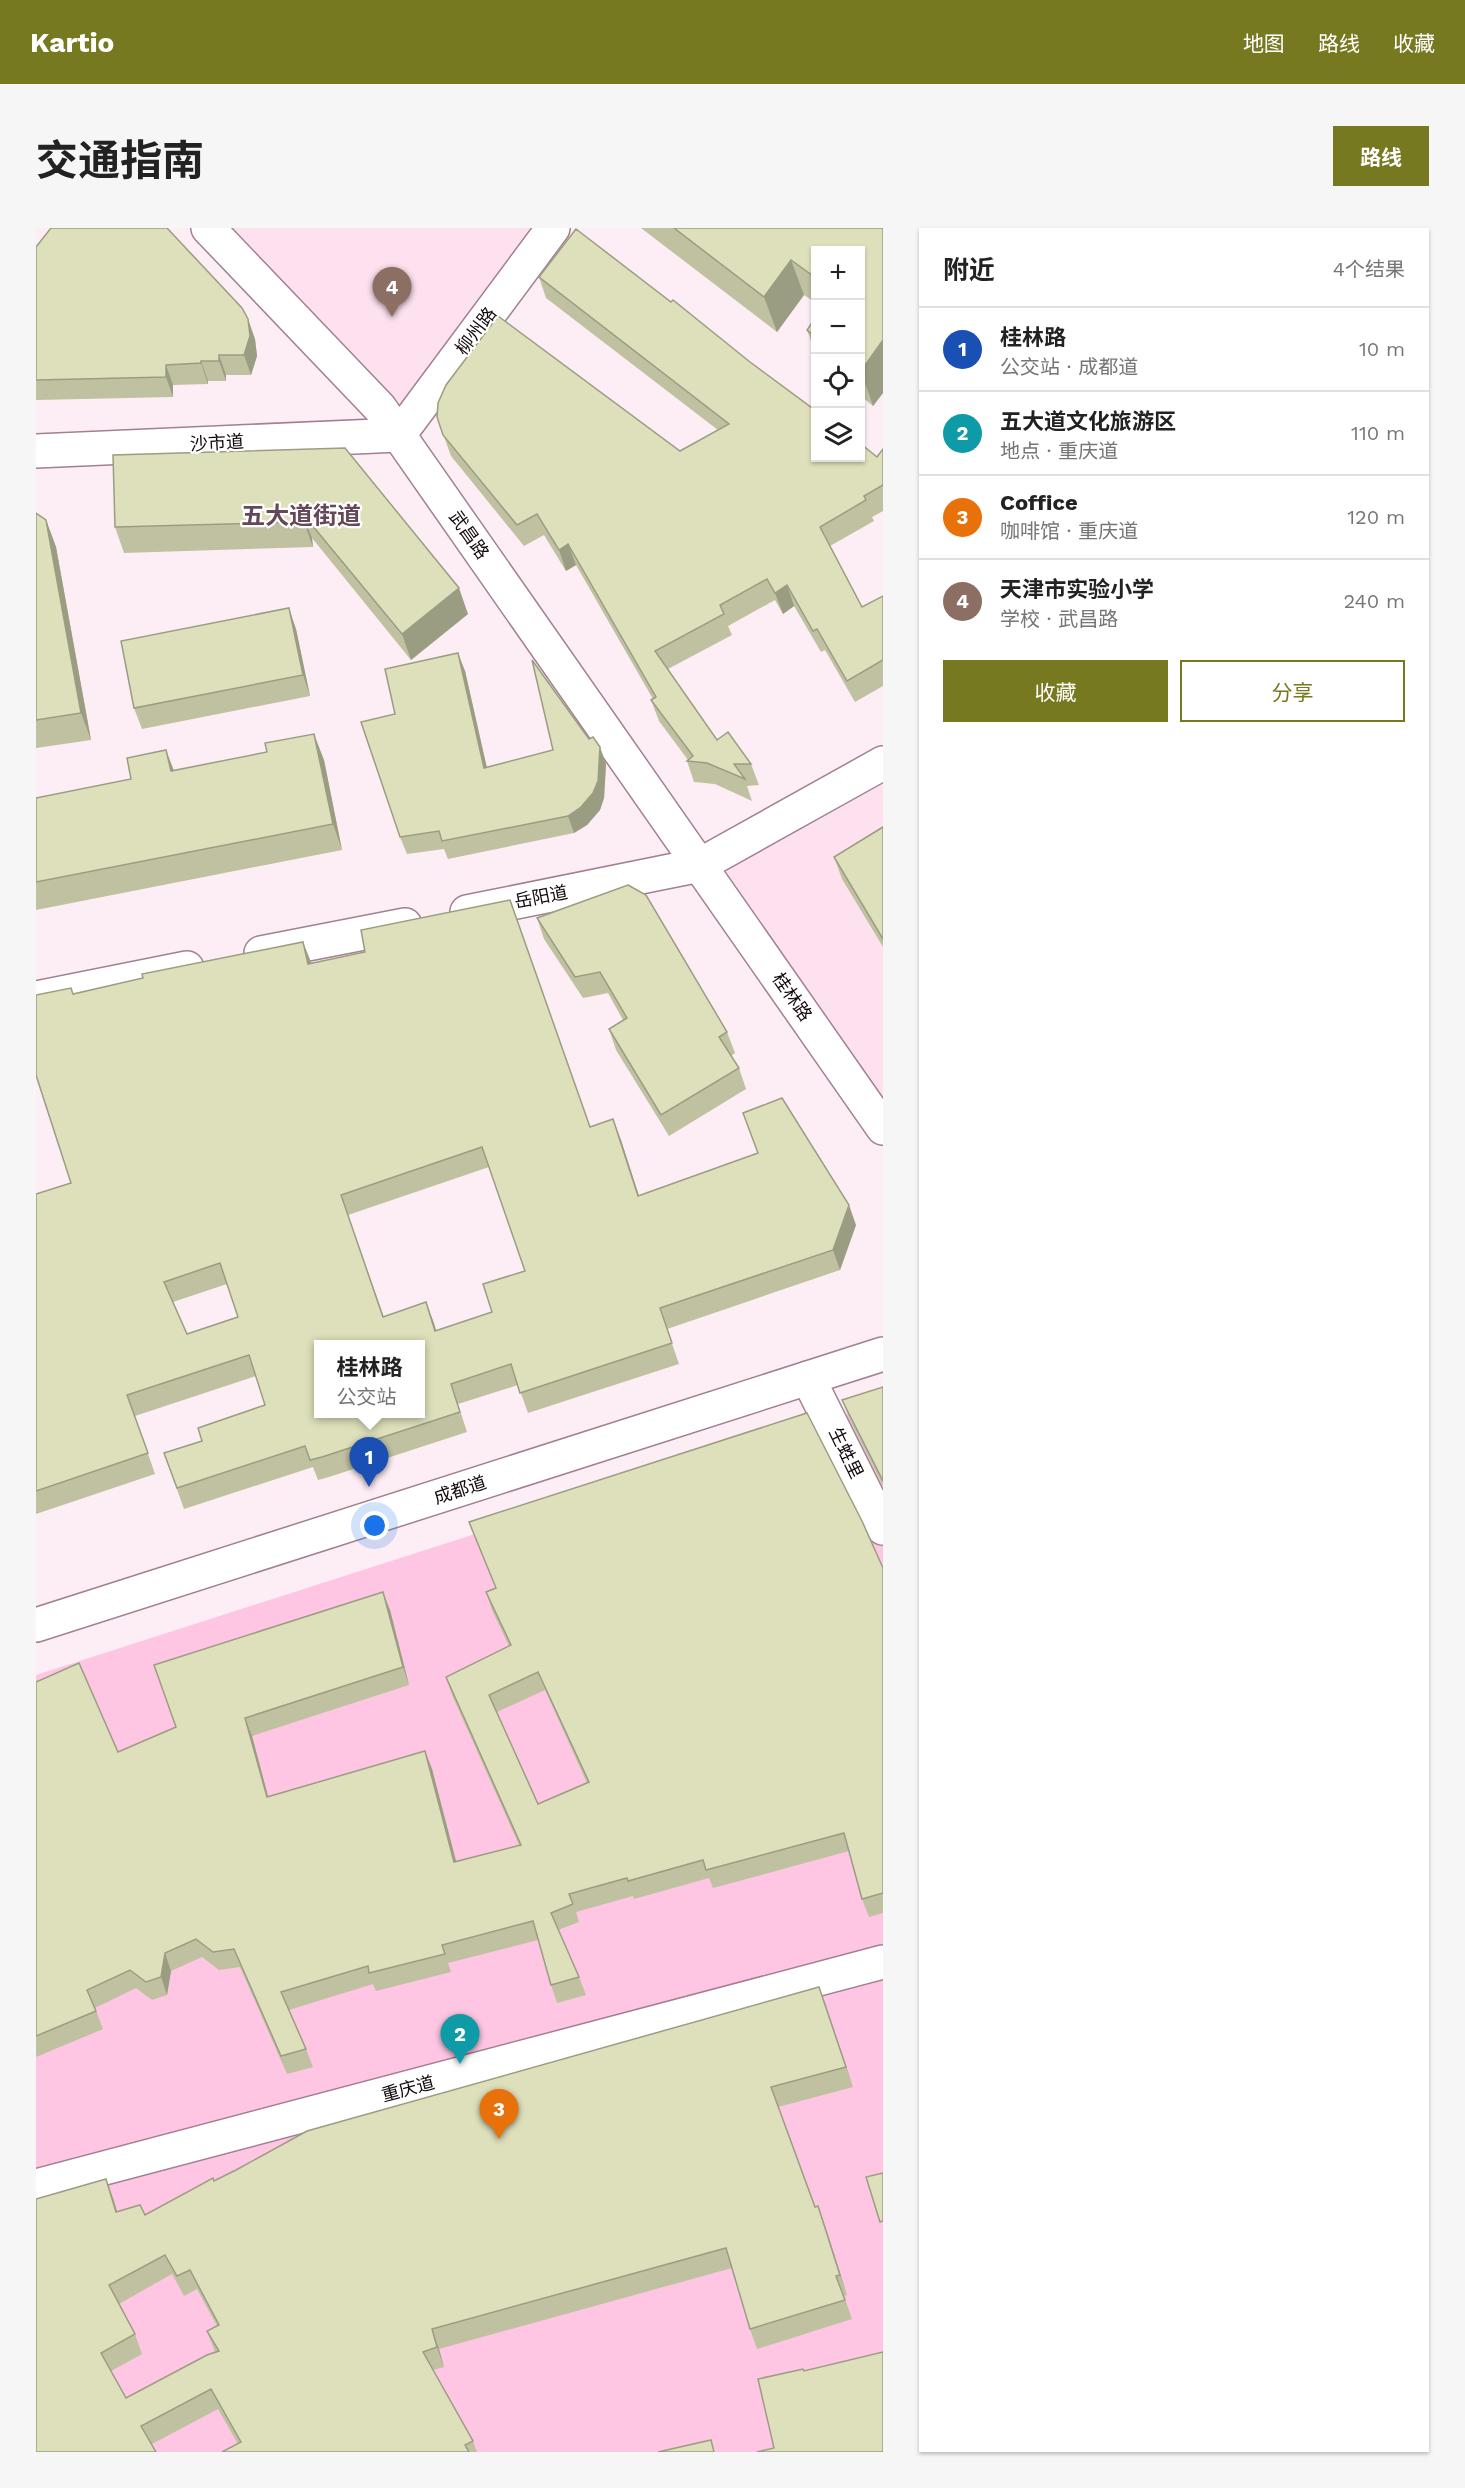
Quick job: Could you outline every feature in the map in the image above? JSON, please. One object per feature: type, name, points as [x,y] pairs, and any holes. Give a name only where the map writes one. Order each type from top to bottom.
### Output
[{"type":"street","name":"武昌路","points":[[208,228],[380,408],[700,865]]},
{"type":"street","name":"柳州路","points":[[399,435],[553,228]]},
{"type":"street","name":"沙市道","points":[[36,451],[399,435]]},
{"type":"street","name":"岳阳道","points":[[36,998],[700,865],[883,763]]},
{"type":"street","name":"桂林路","points":[[700,865],[883,1128]]},
{"type":"street","name":"成都道","points":[[36,1625],[883,1354]]},
{"type":"street","name":"生﨡里","points":[[808,1378],[883,1528]]},
{"type":"street","name":"重庆道","points":[[36,2186],[883,1962]]},
{"type":"shaded area","points":[[229,228],[533,228],[403,406]]},
{"type":"shaded area","points":[[883,772],[883,1108],[717,866]]},
{"type":"shaded area","points":[[883,1403],[883,2452],[36,2452],[36,1675]]},
{"type":"building","points":[[51,228],[167,228],[242,308],[248,319],[250,336],[244,355],[219,355],[219,361],[166,365],[166,377],[36,380],[36,247]]},
{"type":"building","points":[[674,228],[883,228],[883,340],[865,365],[865,246],[811,246],[811,274],[791,260],[764,297]]},
{"type":"building","points":[[576,229],[671,302],[673,300],[811,407],[811,462],[865,462],[865,447],[877,457],[883,449],[883,485],[864,496],[866,500],[820,527],[862,607],[883,596],[883,660],[847,681],[817,629],[813,631],[787,585],[775,593],[767,579],[720,605],[724,614],[655,651],[717,740],[728,732],[751,764],[734,764],[745,779],[707,763],[687,761],[693,756],[651,700],[656,697],[568,544],[559,550],[537,514],[517,525],[443,435],[437,417],[438,403],[446,385],[498,316],[680,451],[729,424],[539,277]]},
{"type":"building","points":[[345,448],[459,588],[402,634],[302,513],[304,522],[115,527],[113,455]]},
{"type":"building","points":[[36,513],[46,520],[81,713],[36,720]]},
{"type":"building","points":[[289,608],[303,675],[134,708],[121,641]]},
{"type":"building","points":[[458,653],[484,768],[553,750],[532,660],[589,739],[593,737],[600,747],[598,781],[593,793],[581,807],[568,816],[442,841],[439,831],[400,837],[361,722],[395,714],[385,669]]},
{"type":"building","points":[[314,734],[333,824],[36,882],[36,798],[131,779],[127,758],[166,750],[171,771],[267,752],[265,743]]},
{"type":"building","points":[[883,827],[883,939],[834,857]]},
{"type":"building","points":[[628,885],[646,895],[727,1032],[719,1037],[739,1068],[661,1115],[609,1029],[627,1018],[600,972],[575,977],[537,918]]},
{"type":"building","points":[[510,900],[590,1127],[613,1119],[638,1196],[758,1153],[743,1113],[782,1098],[849,1205],[833,1250],[660,1308],[672,1343],[520,1393],[511,1364],[451,1384],[460,1412],[322,1457],[310,1460],[305,1446],[177,1488],[164,1453],[202,1441],[198,1428],[265,1405],[249,1355],[127,1395],[148,1453],[36,1491],[36,1194],[71,1183],[36,1075],[36,995],[71,988],[73,994],[143,978],[142,974],[303,942],[308,964],[365,952],[361,930]],"holes":[[[482,1147],[525,1271],[483,1284],[492,1312],[435,1331],[426,1302],[383,1317],[341,1195]],[[220,1263],[238,1317],[187,1334],[164,1282]]]},
{"type":"building","points":[[883,1387],[883,1481],[842,1400]]},
{"type":"building","points":[[807,1413],[862,1521],[883,1568],[883,1893],[862,1899],[844,1833],[706,1870],[703,1860],[628,1881],[627,1878],[569,1894],[573,1904],[551,1913],[579,1977],[551,1985],[533,1921],[442,1945],[445,1954],[369,1973],[368,1966],[281,1992],[306,2049],[281,2056],[234,1949],[213,1952],[196,1939],[165,1953],[161,1977],[146,1982],[130,1970],[87,1990],[96,2011],[36,2036],[36,1682],[79,1663],[118,1752],[176,1727],[154,1665],[383,1592],[403,1667],[245,1718],[267,1797],[425,1751],[454,1862],[521,1845],[446,1677],[511,1645],[486,1592],[496,1588],[469,1522]],"holes":[[[538,1672],[589,1782],[538,1804],[489,1695]]]},
{"type":"building","points":[[819,1987],[846,2067],[771,2087],[815,2207],[818,2206],[840,2275],[836,2276],[845,2300],[750,2329],[726,2248],[432,2329],[437,2347],[423,2352],[473,2441],[465,2445],[469,2452],[222,2452],[241,2442],[211,2389],[141,2426],[156,2452],[36,2452],[36,2199],[106,2179],[116,2212],[140,2205],[145,2215],[213,2178],[214,2181],[236,2170],[307,2131]],"holes":[[[165,2255],[177,2276],[190,2270],[219,2325],[207,2331],[219,2351],[207,2355],[126,2398],[101,2353],[135,2334],[109,2285]]]},
{"type":"building","points":[[883,2173],[883,2221],[880,2222],[866,2177]]},
{"type":"building","points":[[883,2352],[883,2452],[757,2452],[774,2448],[758,2379],[803,2369],[804,2371]]},
{"type":"building","points":[[711,2440],[714,2452],[658,2452]]},
{"type":"place","name":"天津市实验小学","points":[[392,317]]},
{"type":"place","name":"桂林路","points":[[369,1487]]},
{"type":"place","name":"五大道文化旅游区","points":[[460,2064]]},
{"type":"place","name":"Coffice","points":[[499,2139]]},
{"type":"district","name":"五大道街道","points":[[301,516]]}]
